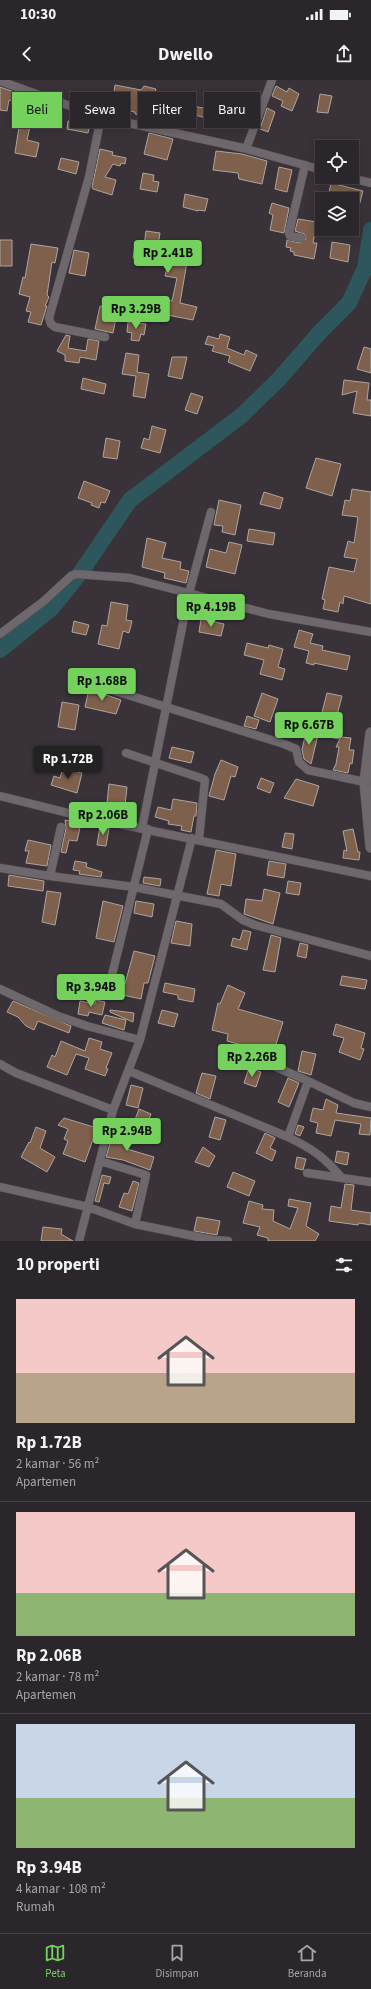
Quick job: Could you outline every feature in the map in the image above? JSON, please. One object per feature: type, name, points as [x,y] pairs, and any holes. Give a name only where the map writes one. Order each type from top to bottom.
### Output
[{"type":"main road","points":[[371,733],[365,782],[371,847]]},
{"type":"street","points":[[244,150],[272,80]]},
{"type":"street","points":[[0,81],[70,105]]},
{"type":"street","points":[[130,123],[315,168]]},
{"type":"street","points":[[99,128],[89,177],[49,318],[51,324],[55,327],[105,337]]},
{"type":"street","points":[[301,238],[289,235],[305,166]]},
{"type":"street","points":[[359,180],[370,183]]},
{"type":"street","points":[[108,991],[134,887],[155,763],[189,593],[211,512]]},
{"type":"street","points":[[0,634],[44,601],[71,576],[76,574],[130,578],[269,614],[371,632]]},
{"type":"street","points":[[77,679],[296,749],[299,762],[308,770],[365,782]]},
{"type":"street","points":[[79,1241],[114,1110],[140,1040],[178,896],[196,839],[206,785],[205,780],[201,778],[126,753]]},
{"type":"street","points":[[0,796],[80,816],[371,876]]},
{"type":"street","points":[[50,876],[61,827]]},
{"type":"street","points":[[0,868],[134,887],[221,904],[243,920],[255,925],[371,956]]},
{"type":"street","points":[[0,988],[58,1016],[87,1026],[140,1040]]},
{"type":"street","points":[[237,1050],[354,1103],[371,1107]]},
{"type":"street","points":[[0,1064],[16,1073],[114,1110]]},
{"type":"street","points":[[129,1071],[288,1137],[310,1148],[324,1158],[342,1178]]},
{"type":"street","points":[[288,1137],[308,1081]]},
{"type":"street","points":[[100,1161],[146,1175],[135,1224]]},
{"type":"street","points":[[307,1174],[371,1182]]},
{"type":"street","points":[[0,1186],[88,1207],[135,1224],[212,1240],[228,1241]]},
{"type":"building","points":[[115,85],[141,90],[144,86],[156,89],[155,92],[138,92],[138,115],[135,114],[135,112],[130,111],[130,92],[114,92]]},
{"type":"building","points":[[276,86],[287,92],[289,88],[299,94],[292,111],[281,106],[283,101],[272,96]]},
{"type":"building","points":[[0,87],[14,92],[12,92],[12,101],[9,100],[7,111],[0,110]]},
{"type":"building","points":[[320,94],[332,96],[328,113],[317,112]]},
{"type":"building","points":[[196,107],[204,108],[204,117],[196,115]]},
{"type":"building","points":[[267,108],[275,112],[268,132],[260,129]]},
{"type":"building","points":[[68,121],[70,121],[70,128],[89,128],[88,133],[67,129]]},
{"type":"building","points":[[19,128],[30,128],[27,140],[39,143],[36,157],[15,153]]},
{"type":"building","points":[[149,133],[173,139],[167,160],[144,154]]},
{"type":"building","points":[[100,149],[113,152],[112,155],[126,158],[125,164],[121,163],[120,166],[113,164],[105,177],[116,180],[112,195],[93,189],[92,187]]},
{"type":"building","points":[[216,151],[242,154],[267,161],[262,184],[239,179],[238,173],[213,170]]},
{"type":"building","points":[[61,158],[79,162],[76,174],[58,169]]},
{"type":"building","points":[[279,167],[292,170],[287,192],[275,189]]},
{"type":"building","points":[[143,173],[154,175],[153,181],[159,182],[157,192],[140,189]]},
{"type":"building","points":[[331,184],[363,191],[359,206],[359,192],[329,192]]},
{"type":"building","points":[[185,194],[208,199],[205,211],[198,211],[183,207]]},
{"type":"building","points":[[272,203],[289,208],[284,233],[270,230],[273,215],[269,213]]},
{"type":"building","points":[[298,219],[315,222],[313,243],[317,243],[314,259],[294,255],[294,252],[290,251],[291,248],[286,247],[287,240],[300,243],[306,239],[304,234],[295,231]]},
{"type":"building","points":[[146,231],[160,233],[157,251],[188,256],[180,303],[197,307],[193,320],[162,314],[166,299],[172,301],[177,278],[165,276],[168,263],[133,258],[135,244],[144,246]]},
{"type":"building","points":[[0,240],[12,240],[12,266],[0,266]]},
{"type":"building","points":[[332,242],[350,245],[348,262],[330,258]]},
{"type":"building","points":[[31,244],[58,248],[55,263],[52,262],[47,295],[49,297],[45,306],[47,306],[41,325],[28,322],[31,312],[26,311],[30,297],[19,294],[23,277],[25,278]]},
{"type":"building","points":[[74,250],[89,253],[85,276],[69,273]]},
{"type":"building","points":[[100,306],[113,309],[112,316],[116,318],[113,333],[95,329]]},
{"type":"building","points":[[128,322],[146,324],[144,335],[141,334],[139,341],[131,340],[132,333],[127,332]]},
{"type":"building","points":[[220,334],[230,337],[227,348],[244,355],[246,350],[257,355],[250,371],[228,362],[230,356],[212,351],[214,346],[205,344],[208,336],[219,339]]},
{"type":"building","points":[[66,335],[70,336],[68,348],[86,351],[88,339],[99,341],[96,360],[80,357],[79,363],[65,361],[65,355],[57,351]]},
{"type":"building","points":[[364,347],[371,349],[371,373],[357,369]]},
{"type":"building","points":[[126,353],[139,355],[137,372],[149,374],[145,398],[133,396],[136,376],[122,374]]},
{"type":"building","points":[[172,357],[187,357],[182,379],[168,376]]},
{"type":"building","points":[[83,378],[106,384],[104,394],[81,389]]},
{"type":"building","points":[[344,380],[369,383],[367,400],[371,400],[371,416],[353,413],[357,391],[342,395]]},
{"type":"building","points":[[191,393],[203,397],[197,414],[185,410]]},
{"type":"building","points":[[152,426],[166,430],[160,453],[141,448],[144,438],[149,440]]},
{"type":"building","points":[[106,438],[120,441],[117,459],[103,457]]},
{"type":"building","points":[[316,458],[341,464],[332,496],[306,488]]},
{"type":"building","points":[[84,481],[110,491],[105,503],[101,502],[99,508],[91,505],[92,503],[78,498]]},
{"type":"building","points":[[352,489],[371,492],[371,604],[344,596],[343,604],[340,602],[338,612],[323,609],[325,600],[322,599],[329,567],[354,572],[357,559],[344,557],[348,541],[354,543],[358,517],[342,515],[345,500],[350,501]]},
{"type":"building","points":[[264,492],[283,498],[280,509],[260,504]]},
{"type":"building","points":[[219,500],[241,505],[235,535],[222,532],[223,526],[214,525]]},
{"type":"building","points":[[249,529],[275,533],[273,545],[247,541]]},
{"type":"building","points":[[147,538],[166,543],[162,558],[181,562],[180,569],[189,571],[186,583],[164,578],[165,573],[142,567]]},
{"type":"building","points":[[229,542],[242,545],[235,574],[206,567],[210,549],[226,553]]},
{"type":"building","points":[[111,602],[128,605],[126,620],[132,621],[129,633],[123,631],[119,649],[98,644],[102,625],[107,626]]},
{"type":"building","points":[[201,619],[224,624],[221,636],[199,632]]},
{"type":"building","points":[[74,621],[89,625],[86,635],[72,632]]},
{"type":"building","points":[[299,630],[313,634],[310,643],[323,646],[322,650],[350,656],[347,670],[314,663],[314,665],[306,663],[309,651],[294,647]]},
{"type":"building","points":[[247,643],[268,648],[269,645],[283,649],[278,667],[285,669],[282,680],[260,674],[264,660],[244,655]]},
{"type":"building","points":[[89,689],[121,700],[116,714],[85,707]]},
{"type":"building","points":[[262,693],[278,699],[270,722],[254,716]]},
{"type":"building","points":[[327,693],[342,696],[334,727],[341,729],[339,739],[318,735]]},
{"type":"building","points":[[62,702],[79,705],[75,730],[58,727]]},
{"type":"building","points":[[247,716],[259,720],[256,729],[244,726]]},
{"type":"building","points":[[306,732],[318,735],[311,764],[304,759],[302,749]]},
{"type":"building","points":[[341,737],[351,738],[349,750],[354,750],[352,764],[350,763],[348,773],[333,770],[336,764],[339,747],[336,747]]},
{"type":"building","points":[[172,747],[194,752],[191,763],[169,758]]},
{"type":"building","points":[[221,760],[238,767],[235,777],[231,776],[224,800],[209,796],[215,774]]},
{"type":"building","points":[[63,768],[82,773],[77,793],[51,785],[54,776],[60,778]]},
{"type":"building","points":[[261,778],[274,783],[270,793],[257,788]]},
{"type":"building","points":[[296,779],[319,786],[313,806],[284,798]]},
{"type":"building","points":[[109,784],[127,787],[125,805],[107,803]]},
{"type":"building","points":[[173,799],[197,803],[196,816],[194,816],[191,832],[181,830],[182,826],[168,824],[169,821],[155,817],[158,807],[171,810]]},
{"type":"building","points":[[65,820],[81,823],[77,841],[69,840],[66,853],[61,852],[66,828]]},
{"type":"building","points":[[100,826],[109,828],[106,846],[97,845]]},
{"type":"building","points":[[353,829],[358,852],[360,852],[359,860],[343,858],[344,850],[347,851],[343,831]]},
{"type":"building","points":[[285,833],[294,834],[292,849],[282,847]]},
{"type":"building","points":[[28,840],[51,845],[47,866],[26,863],[29,851],[25,851]]},
{"type":"building","points":[[216,850],[236,854],[231,886],[221,884],[219,896],[207,894]]},
{"type":"building","points":[[75,861],[87,863],[86,867],[102,872],[101,877],[79,874],[80,871],[73,870]]},
{"type":"building","points":[[269,861],[286,864],[284,878],[267,875]]},
{"type":"building","points":[[9,875],[44,881],[43,891],[8,886]]},
{"type":"building","points":[[144,877],[161,879],[160,886],[143,883]]},
{"type":"building","points":[[288,881],[301,883],[299,895],[286,893]]},
{"type":"building","points":[[264,889],[280,893],[273,924],[244,914],[246,899],[262,901]]},
{"type":"building","points":[[47,891],[61,893],[55,925],[42,922]]},
{"type":"building","points":[[103,901],[123,906],[114,942],[96,938]]},
{"type":"building","points":[[136,901],[154,904],[152,917],[134,913]]},
{"type":"building","points":[[176,921],[192,924],[190,946],[171,943]]},
{"type":"building","points":[[243,930],[251,932],[247,950],[231,946],[233,938],[240,940]]},
{"type":"building","points":[[271,935],[281,938],[275,972],[263,970]]},
{"type":"building","points":[[300,943],[308,945],[306,958],[297,956]]},
{"type":"building","points":[[134,951],[155,956],[148,983],[144,983],[141,999],[114,993],[116,982],[125,984]]},
{"type":"building","points":[[342,976],[367,980],[365,989],[340,985]]},
{"type":"building","points":[[165,983],[195,989],[193,1002],[178,999],[178,995],[163,992]]},
{"type":"building","points":[[228,985],[245,993],[238,1009],[283,1022],[273,1054],[227,1041],[228,1034],[212,1030],[218,1003],[220,1004]]},
{"type":"building","points":[[96,1000],[105,1002],[102,1015],[89,1012],[88,1016],[78,1014],[80,1001],[95,1004]]},
{"type":"building","points":[[13,1001],[71,1026],[69,1033],[38,1021],[34,1030],[26,1026],[18,1017],[7,1012]]},
{"type":"building","points":[[110,1010],[134,1013],[133,1022],[110,1012]]},
{"type":"building","points":[[162,1010],[178,1014],[174,1027],[158,1023]]},
{"type":"building","points":[[105,1015],[126,1020],[124,1030],[102,1023]]},
{"type":"building","points":[[336,1024],[365,1033],[361,1048],[364,1049],[360,1060],[339,1052],[344,1038],[333,1035]]},
{"type":"building","points":[[89,1038],[102,1042],[100,1049],[112,1053],[106,1068],[108,1069],[105,1076],[85,1069],[89,1058],[76,1054],[67,1075],[47,1067],[52,1055],[55,1057],[61,1041],[85,1051]]},
{"type":"building","points":[[302,1051],[316,1054],[311,1075],[298,1071]]},
{"type":"building","points":[[249,1068],[261,1072],[256,1087],[244,1083]]},
{"type":"building","points":[[202,1073],[216,1076],[210,1099],[196,1093]]},
{"type":"building","points":[[288,1078],[299,1083],[289,1107],[278,1102]]},
{"type":"building","points":[[131,1085],[143,1088],[138,1108],[126,1105]]},
{"type":"building","points":[[326,1099],[338,1105],[336,1113],[371,1118],[370,1135],[359,1134],[361,1124],[335,1120],[331,1136],[316,1133],[318,1123],[310,1121],[313,1108],[323,1110]]},
{"type":"building","points":[[139,1109],[151,1114],[142,1138],[130,1133]]},
{"type":"building","points":[[215,1117],[226,1120],[220,1140],[209,1137]]},
{"type":"building","points":[[64,1118],[97,1128],[85,1162],[63,1154],[68,1141],[64,1139],[68,1129],[58,1125]]},
{"type":"building","points":[[298,1125],[304,1127],[300,1136],[295,1134]]},
{"type":"building","points":[[36,1127],[46,1131],[40,1148],[55,1157],[47,1172],[21,1157],[29,1142],[30,1143]]},
{"type":"building","points":[[114,1130],[129,1140],[127,1149],[154,1157],[150,1170],[123,1160],[106,1157]]},
{"type":"building","points":[[265,1133],[275,1138],[270,1148],[276,1151],[272,1161],[256,1153]]},
{"type":"building","points":[[203,1147],[215,1156],[209,1167],[195,1162]]},
{"type":"building","points":[[337,1151],[349,1153],[347,1165],[335,1162]]},
{"type":"building","points":[[297,1157],[306,1159],[303,1170],[295,1168]]},
{"type":"building","points":[[233,1172],[255,1181],[249,1196],[227,1187]]},
{"type":"building","points":[[102,1175],[111,1177],[109,1184],[104,1183],[99,1202],[95,1201]]},
{"type":"building","points":[[133,1181],[139,1183],[132,1211],[119,1207],[124,1193],[128,1194]]},
{"type":"building","points":[[345,1184],[354,1185],[351,1210],[371,1213],[371,1225],[359,1223],[358,1225],[329,1221],[331,1206],[341,1208]]},
{"type":"building","points":[[289,1199],[311,1203],[306,1226],[319,1234],[315,1241],[268,1241],[268,1238],[257,1235],[260,1227],[243,1223],[249,1201],[263,1205],[262,1209],[274,1210],[273,1221],[290,1229],[298,1208],[288,1206]]},
{"type":"building","points":[[197,1217],[220,1221],[217,1235],[194,1231]]},
{"type":"building","points":[[43,1227],[62,1229],[61,1234],[73,1241],[41,1241]]},
{"type":"waterway","points":[[0,650],[52,608],[81,572],[130,500],[241,416],[279,379],[320,332],[349,303],[365,268],[371,230]]}]
